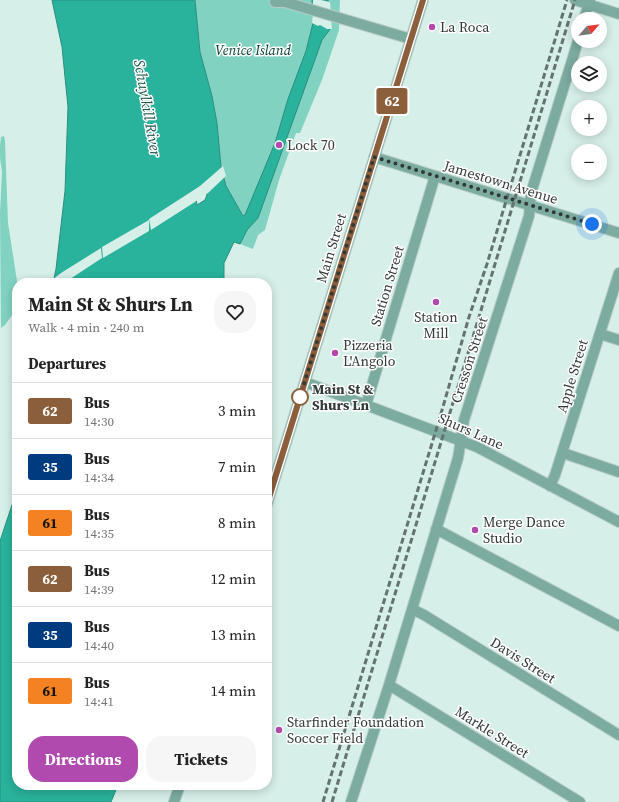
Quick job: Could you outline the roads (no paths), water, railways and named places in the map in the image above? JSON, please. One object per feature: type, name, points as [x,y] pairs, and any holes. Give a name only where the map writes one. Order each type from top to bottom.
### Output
[{"type":"street","name":"Main Street","points":[[272,488],[423,0]]},
{"type":"street","points":[[575,0],[589,2],[619,14]]},
{"type":"street","points":[[275,2],[285,2],[411,39]]},
{"type":"street","points":[[586,12],[589,2]]},
{"type":"street","name":"Cresson Street","points":[[353,801],[458,458],[464,420],[529,216],[531,193],[576,48]]},
{"type":"street","name":"Jamestown Avenue","points":[[374,157],[619,233]]},
{"type":"street","name":"Station Street","points":[[366,405],[435,176]]},
{"type":"street","name":"Apple Street","points":[[550,486],[556,475],[619,273]]},
{"type":"street","points":[[600,334],[619,340]]},
{"type":"street","name":"Shurs Lane","points":[[305,382],[477,447],[619,522]]},
{"type":"street","points":[[562,453],[619,472]]},
{"type":"street","points":[[436,529],[619,626]]},
{"type":"street","name":"Davis Street","points":[[412,609],[619,735]]},
{"type":"street","name":"Markle Street","points":[[389,685],[580,802]]},
{"type":"street","points":[[174,802],[178,790]]},
{"type":"water","name":"Schuylkill River","points":[[52,0],[195,0],[200,52],[212,96],[217,123],[221,167],[226,186],[243,216],[245,215],[275,143],[288,99],[306,51],[313,23],[312,0],[328,0],[331,28],[322,40],[258,218],[247,230],[240,244],[234,242],[224,263],[224,278],[54,278],[65,191],[68,107],[62,47]],"holes":[[[199,187],[207,195],[205,200],[197,205],[195,192]]]},
{"type":"water","points":[[12,505],[12,790],[116,790],[111,802],[0,802],[0,541]]},
{"type":"railway","points":[[323,802],[469,317],[487,264],[567,0]]},
{"type":"railway","points":[[332,802],[575,0]]},
{"type":"place","name":"La Roca","points":[[432,27]]},
{"type":"place","name":"Lock 70","points":[[279,145]]},
{"type":"place","name":"Station Mill","points":[[436,302]]},
{"type":"place","name":"Pizzeria L'Angolo","points":[[335,353]]},
{"type":"place","name":"Main St & Shurs Ln","points":[[300,397]]},
{"type":"place","name":"Merge Dance Studio","points":[[475,530]]},
{"type":"place","name":"Starfinder Foundation Soccer Field","points":[[279,730]]},
{"type":"park label","name":"Venice Island","points":[[253,50]]}]
